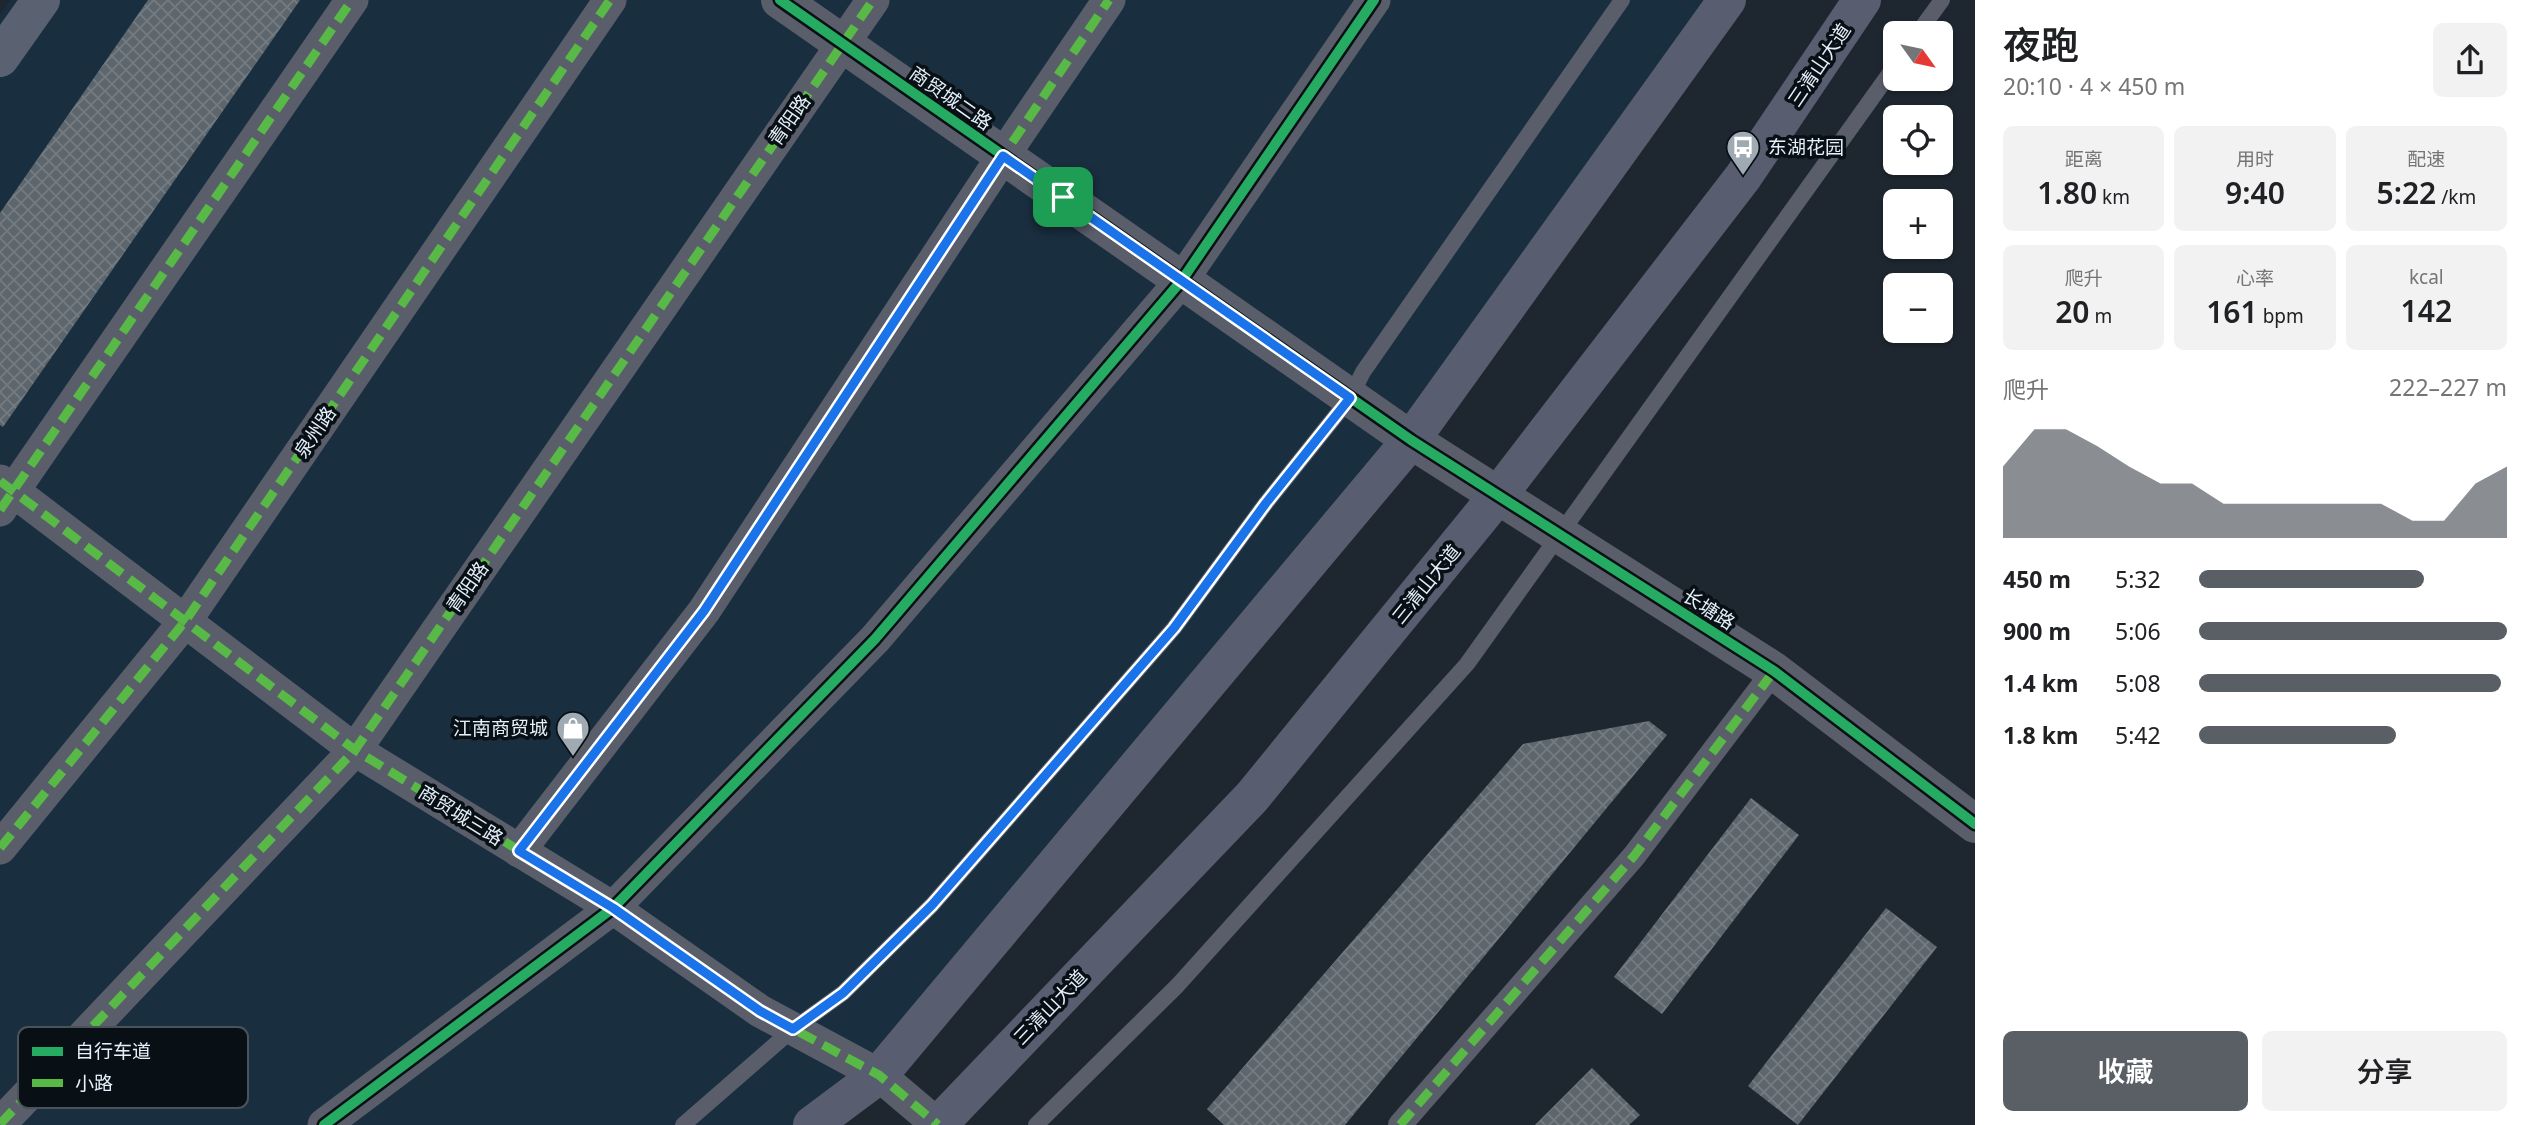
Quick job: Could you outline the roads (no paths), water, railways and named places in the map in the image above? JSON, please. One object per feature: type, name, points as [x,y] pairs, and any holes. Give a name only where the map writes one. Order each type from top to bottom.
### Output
[{"type":"main road","points":[[0,58],[41,0]]},
{"type":"main road","points":[[812,1125],[879,1075],[1411,440],[1727,0]]},
{"type":"main road","name":"三清山大道","points":[[938,1125],[1252,797],[1499,494],[1743,177],[1862,0]]},
{"type":"street","points":[[4,494],[352,0]]},
{"type":"street","name":"泉州路","points":[[0,848],[186,620],[610,0]]},
{"type":"street","name":"商贸城二路","points":[[780,0],[1411,440]]},
{"type":"street","name":"青阳路","points":[[92,1027],[355,750],[873,0]]},
{"type":"street","points":[[519,851],[704,611],[1003,156],[1109,0]]},
{"type":"street","points":[[324,1125],[613,908],[875,639],[1182,280],[1374,0]]},
{"type":"street","name":"长塘路","points":[[1411,440],[1774,671],[1975,824]]},
{"type":"street","name":"商贸城三路","points":[[4,494],[186,620],[355,750],[613,908],[760,1011],[879,1075],[938,1125]]},
{"type":"street","points":[[1400,1125],[1634,856],[1774,671]]},
{"type":"street","name":"青阳路","points":[[0,1124],[18,1105]]},
{"type":"lane","points":[[683,1125],[793,1029],[843,993],[932,905],[1174,628],[1266,503],[1350,398],[1363,372],[1622,0]]},
{"type":"lane","points":[[1927,21],[1942,0]]},
{"type":"lane","points":[[1036,1125],[1177,986],[1467,664],[1883,83]]},
{"type":"place","name":"东湖花园","points":[[1743,177]]},
{"type":"place","name":"江南商贸城","points":[[573,758]]}]
